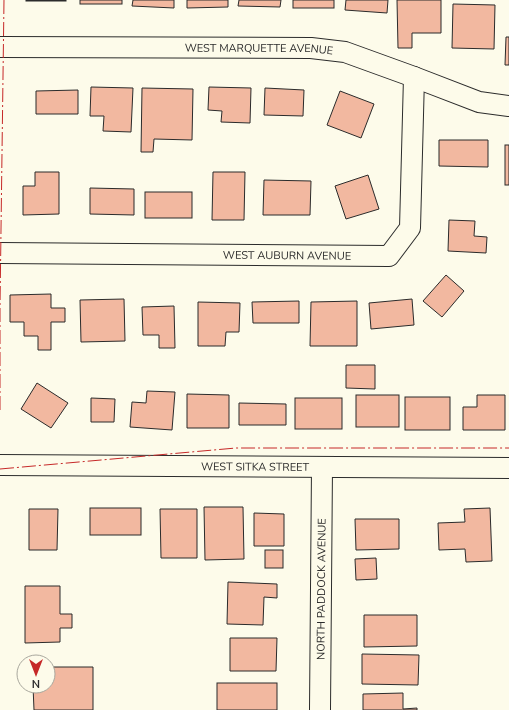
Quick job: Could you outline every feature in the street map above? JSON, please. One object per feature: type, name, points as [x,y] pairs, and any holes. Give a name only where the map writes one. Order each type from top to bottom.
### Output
[{"type":"street","name":"WEST MARQUETTE AVENUE","points":[[0,47],[311,48],[345,52],[479,102],[509,106]]},
{"type":"street","name":"WEST AUBURN AVENUE","points":[[0,253],[389,256],[410,228],[414,77]]},
{"type":"street","name":"WEST SITKA STREET","points":[[0,465],[509,468]]},
{"type":"street","name":"NORTH PADDOCK AVENUE","points":[[320,710],[322,467]]},
{"type":"building","points":[[66,0],[66,1],[26,1]]},
{"type":"building","points":[[80,0],[122,0],[122,4],[80,4]]},
{"type":"building","points":[[133,0],[174,0],[174,8],[132,6]]},
{"type":"building","points":[[187,0],[228,0],[228,7],[187,8]]},
{"type":"building","points":[[239,0],[281,0],[280,7],[238,6]]},
{"type":"building","points":[[293,0],[334,0],[334,8],[293,8]]},
{"type":"building","points":[[346,0],[388,0],[387,13],[345,10]]},
{"type":"building","points":[[397,0],[441,0],[441,33],[412,33],[412,48],[398,48]]},
{"type":"building","points":[[453,4],[495,5],[494,49],[452,48]]},
{"type":"building","points":[[506,37],[509,37],[509,65],[505,65]]},
{"type":"building","points":[[91,87],[133,88],[131,132],[103,131],[104,116],[90,116]]},
{"type":"building","points":[[209,87],[251,88],[250,123],[221,122],[222,111],[208,110]]},
{"type":"building","points":[[142,88],[193,89],[192,140],[154,139],[153,152],[141,152]]},
{"type":"building","points":[[265,88],[304,90],[303,116],[264,115]]},
{"type":"building","points":[[78,90],[78,114],[36,114],[36,91]]},
{"type":"building","points":[[340,91],[374,104],[361,138],[327,125]]},
{"type":"building","points":[[439,140],[488,140],[488,167],[439,166]]},
{"type":"building","points":[[505,145],[509,145],[509,185],[505,185]]},
{"type":"building","points":[[35,172],[59,172],[59,214],[23,215],[23,186],[35,186]]},
{"type":"building","points":[[213,172],[245,172],[244,220],[212,220]]},
{"type":"building","points":[[368,175],[379,209],[346,219],[335,186]]},
{"type":"building","points":[[264,180],[311,181],[310,215],[263,215]]},
{"type":"building","points":[[90,188],[134,189],[134,215],[90,214]]},
{"type":"building","points":[[145,192],[192,192],[192,218],[145,218]]},
{"type":"building","points":[[449,220],[475,221],[474,236],[487,237],[486,253],[448,251]]},
{"type":"building","points":[[446,275],[464,291],[442,317],[423,301]]},
{"type":"building","points":[[51,294],[51,308],[65,308],[65,322],[51,322],[51,350],[38,350],[38,336],[24,336],[24,322],[10,322],[10,295]]},
{"type":"building","points":[[124,299],[125,341],[81,342],[80,300]]},
{"type":"building","points":[[412,299],[414,325],[371,329],[369,303]]},
{"type":"building","points":[[299,301],[299,323],[253,323],[252,302]]},
{"type":"building","points":[[357,301],[357,346],[310,346],[311,302]]},
{"type":"building","points":[[198,302],[240,303],[239,332],[226,332],[225,346],[198,346]]},
{"type":"building","points":[[174,306],[175,348],[159,348],[159,335],[143,335],[142,307]]},
{"type":"building","points":[[346,365],[375,365],[375,389],[346,388]]},
{"type":"building","points":[[37,383],[68,403],[51,428],[21,409]]},
{"type":"building","points":[[147,391],[175,392],[172,430],[130,427],[132,402],[146,403]]},
{"type":"building","points":[[187,394],[229,395],[229,428],[187,428]]},
{"type":"building","points":[[356,395],[399,395],[399,427],[356,427]]},
{"type":"building","points":[[477,395],[505,395],[505,430],[463,430],[463,407],[477,407]]},
{"type":"building","points":[[405,397],[450,397],[450,430],[405,430]]},
{"type":"building","points":[[91,398],[115,399],[114,422],[91,422]]},
{"type":"building","points":[[295,398],[342,398],[342,429],[295,429]]},
{"type":"building","points":[[239,403],[286,404],[286,425],[239,425]]},
{"type":"building","points":[[204,507],[243,507],[244,559],[205,560]]},
{"type":"building","points":[[90,508],[141,508],[141,535],[90,535]]},
{"type":"building","points":[[490,508],[492,561],[466,562],[465,549],[439,550],[438,523],[465,522],[464,509]]},
{"type":"building","points":[[29,509],[58,509],[57,550],[29,550]]},
{"type":"building","points":[[160,509],[197,509],[197,558],[161,558]]},
{"type":"building","points":[[254,513],[284,514],[284,546],[254,546]]},
{"type":"building","points":[[355,519],[399,519],[399,549],[356,550]]},
{"type":"building","points":[[265,550],[283,550],[283,568],[265,568]]},
{"type":"building","points":[[376,558],[377,579],[356,580],[355,559]]},
{"type":"building","points":[[228,582],[277,584],[277,598],[264,597],[263,625],[227,624]]},
{"type":"building","points":[[25,586],[60,586],[60,614],[72,614],[72,628],[60,628],[60,642],[25,643]]},
{"type":"building","points":[[364,615],[417,615],[417,646],[364,647]]},
{"type":"building","points":[[230,638],[277,638],[276,671],[230,671]]},
{"type":"building","points":[[362,654],[419,655],[418,685],[362,684]]},
{"type":"building","points":[[56,667],[93,667],[93,710],[34,710],[33,694],[56,694]]},
{"type":"building","points":[[217,683],[277,683],[277,710],[217,710]]},
{"type":"building","points":[[403,693],[403,709],[417,708],[417,710],[363,710],[363,694]]},
{"type":"power","points":[[0,410],[4,0]]},
{"type":"power","points":[[0,469],[236,448],[509,448]]}]
